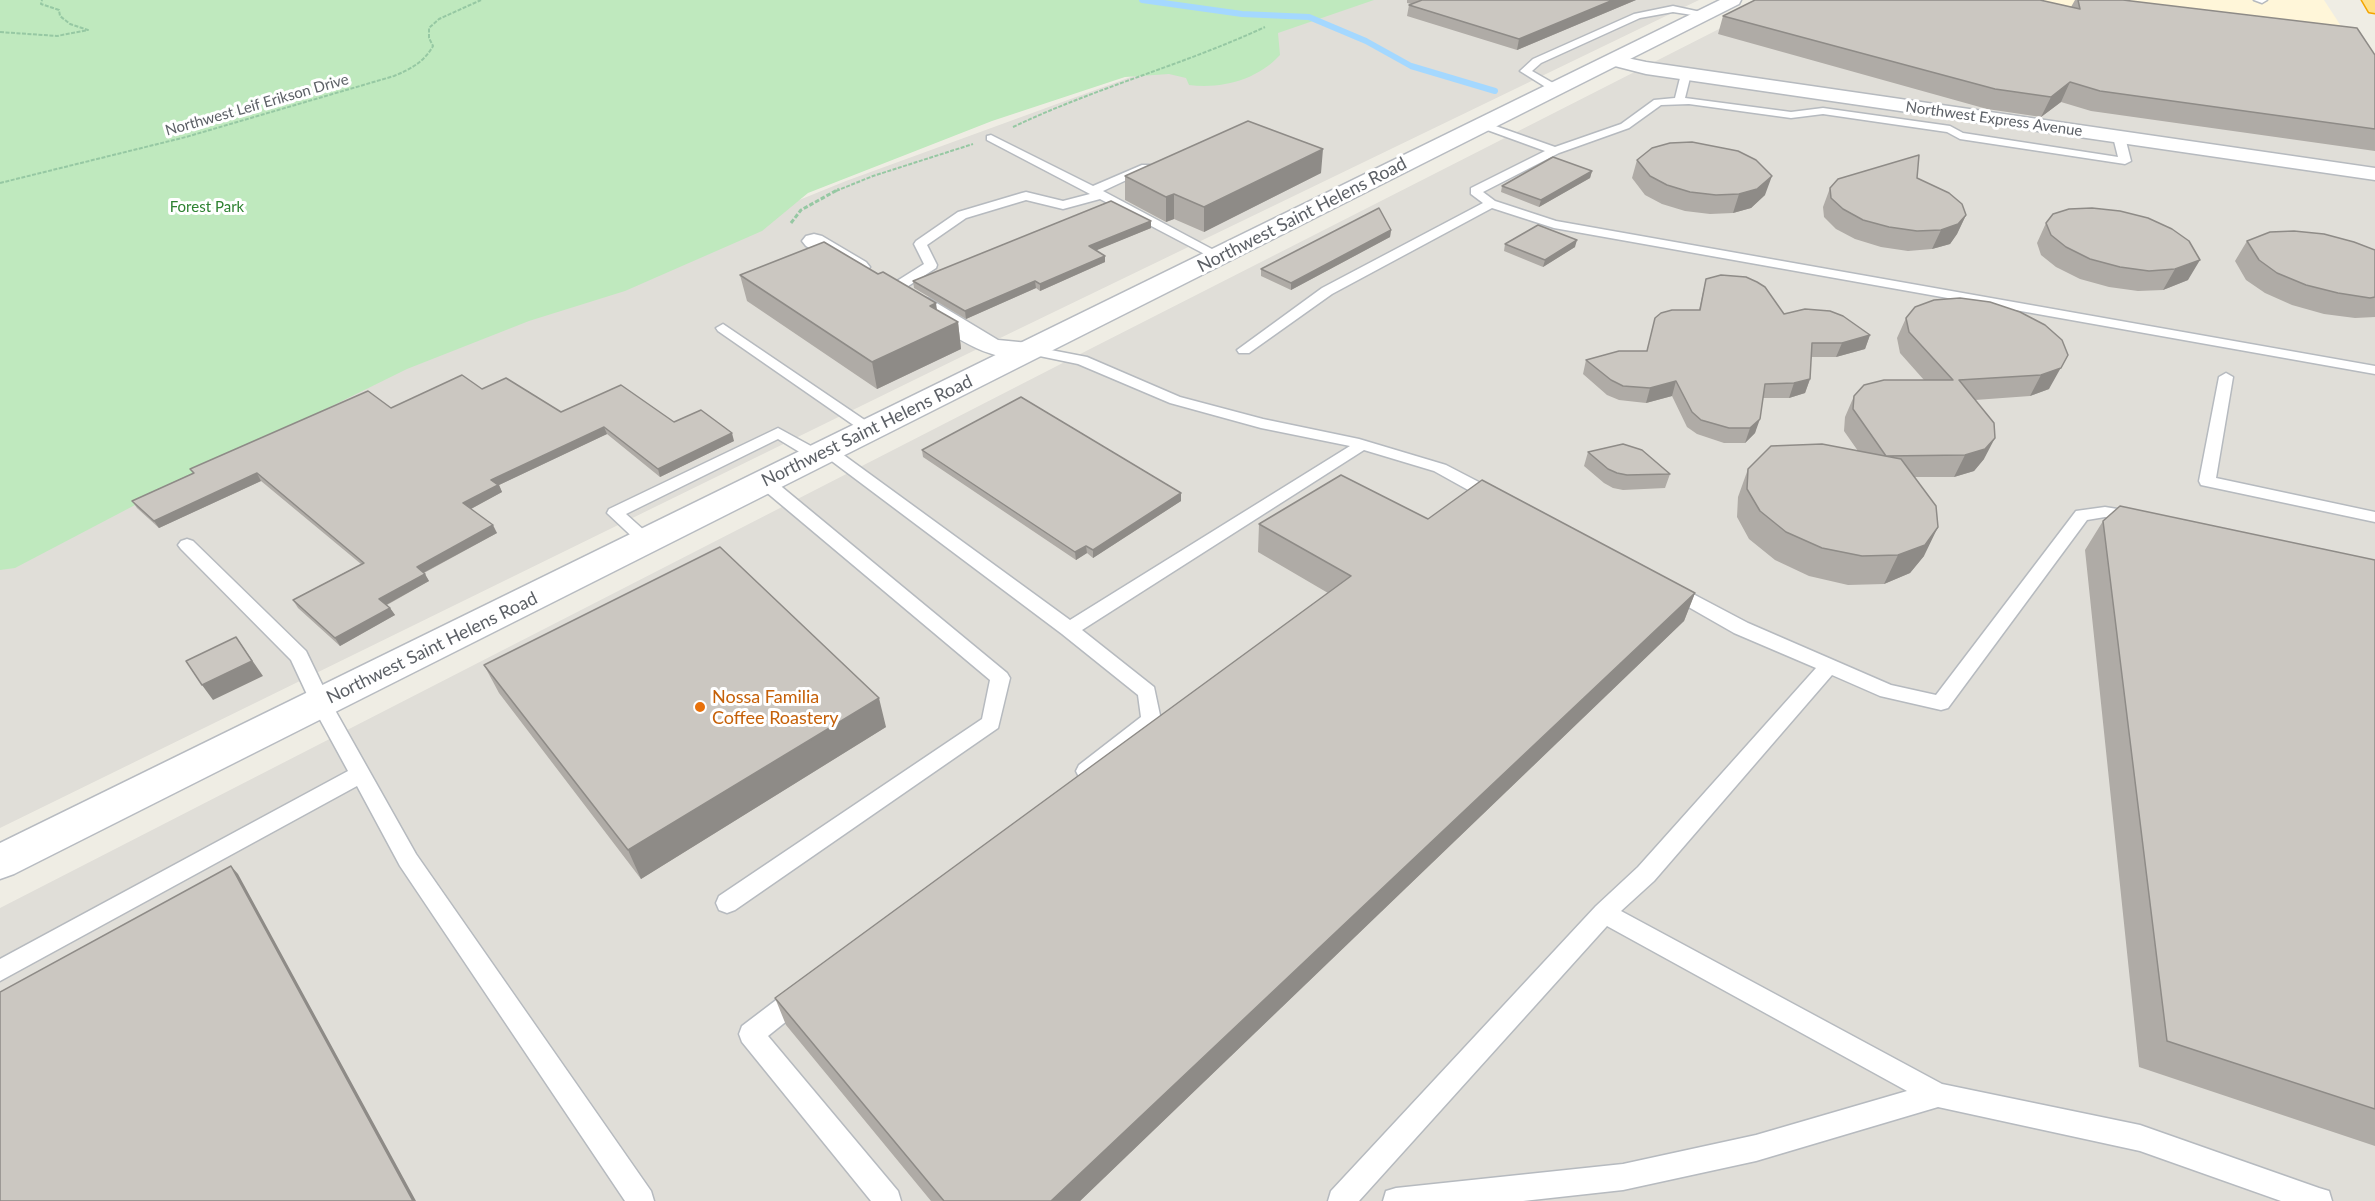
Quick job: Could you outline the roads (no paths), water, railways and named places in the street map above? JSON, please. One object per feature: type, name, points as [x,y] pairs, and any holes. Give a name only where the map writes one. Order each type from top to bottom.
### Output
[{"type":"highway","points":[[2370,0],[2375,8]]},
{"type":"main road","name":"Northwest Saint Helens Road","points":[[1,859],[321,703],[1733,0]]},
{"type":"main road","name":"Northwest Express Avenue","points":[[1613,60],[1686,74],[2375,174]]},
{"type":"main road","points":[[814,241],[992,347],[1030,350]]},
{"type":"lane","points":[[1556,89],[1525,71],[1537,61],[1637,16],[1673,9],[1705,14]]},
{"type":"lane","points":[[1679,102],[1686,74]]},
{"type":"lane","points":[[2120,137],[2125,161],[1960,136],[1950,129],[1823,111],[1791,115],[1679,102],[1658,102],[1625,126],[1555,151],[1475,191],[1491,204],[1554,224],[2375,370]]},
{"type":"lane","points":[[1483,125],[1555,151]]},
{"type":"lane","points":[[992,138],[1219,256]]},
{"type":"lane","points":[[894,289],[931,265],[920,244],[962,215],[1026,196],[1063,205],[1097,193],[1154,164]]},
{"type":"lane","points":[[1244,350],[1327,291],[1491,204]]},
{"type":"lane","points":[[723,328],[870,430]]},
{"type":"lane","points":[[1030,350],[1082,360],[1175,400],[1261,423],[1362,445],[1440,468],[1506,504]]},
{"type":"lane","points":[[2226,377],[2207,481],[2375,517]]},
{"type":"lane","points":[[647,541],[615,513],[778,433],[822,454],[1069,629],[1147,692],[1151,720],[1067,785]]},
{"type":"lane","points":[[1069,629],[1362,445]]},
{"type":"lane","points":[[727,903],[991,723],[1000,678],[765,482]]},
{"type":"lane","points":[[1659,584],[1741,628],[1887,691],[1941,703],[2082,515],[2123,514],[2157,522]]},
{"type":"lane","points":[[187,545],[299,656],[321,703],[408,860],[641,1201]]},
{"type":"lane","points":[[1341,1201],[1604,913],[1646,874],[1829,666]]},
{"type":"lane","points":[[0,971],[361,774]]},
{"type":"lane","points":[[1604,913],[1938,1095],[2140,1138],[2319,1201]]},
{"type":"lane","points":[[816,983],[751,1034],[888,1201]]},
{"type":"lane","points":[[1396,1201],[1623,1177],[1756,1148],[1938,1095]]},
{"type":"waterway","points":[[1142,0],[1242,14],[1309,17],[1366,41],[1411,66],[1495,91]]},
{"type":"place","name":"Nossa Familia Coffee Roastery","points":[[700,707]]},
{"type":"park label","name":"Forest Park","points":[[207,207]]}]
